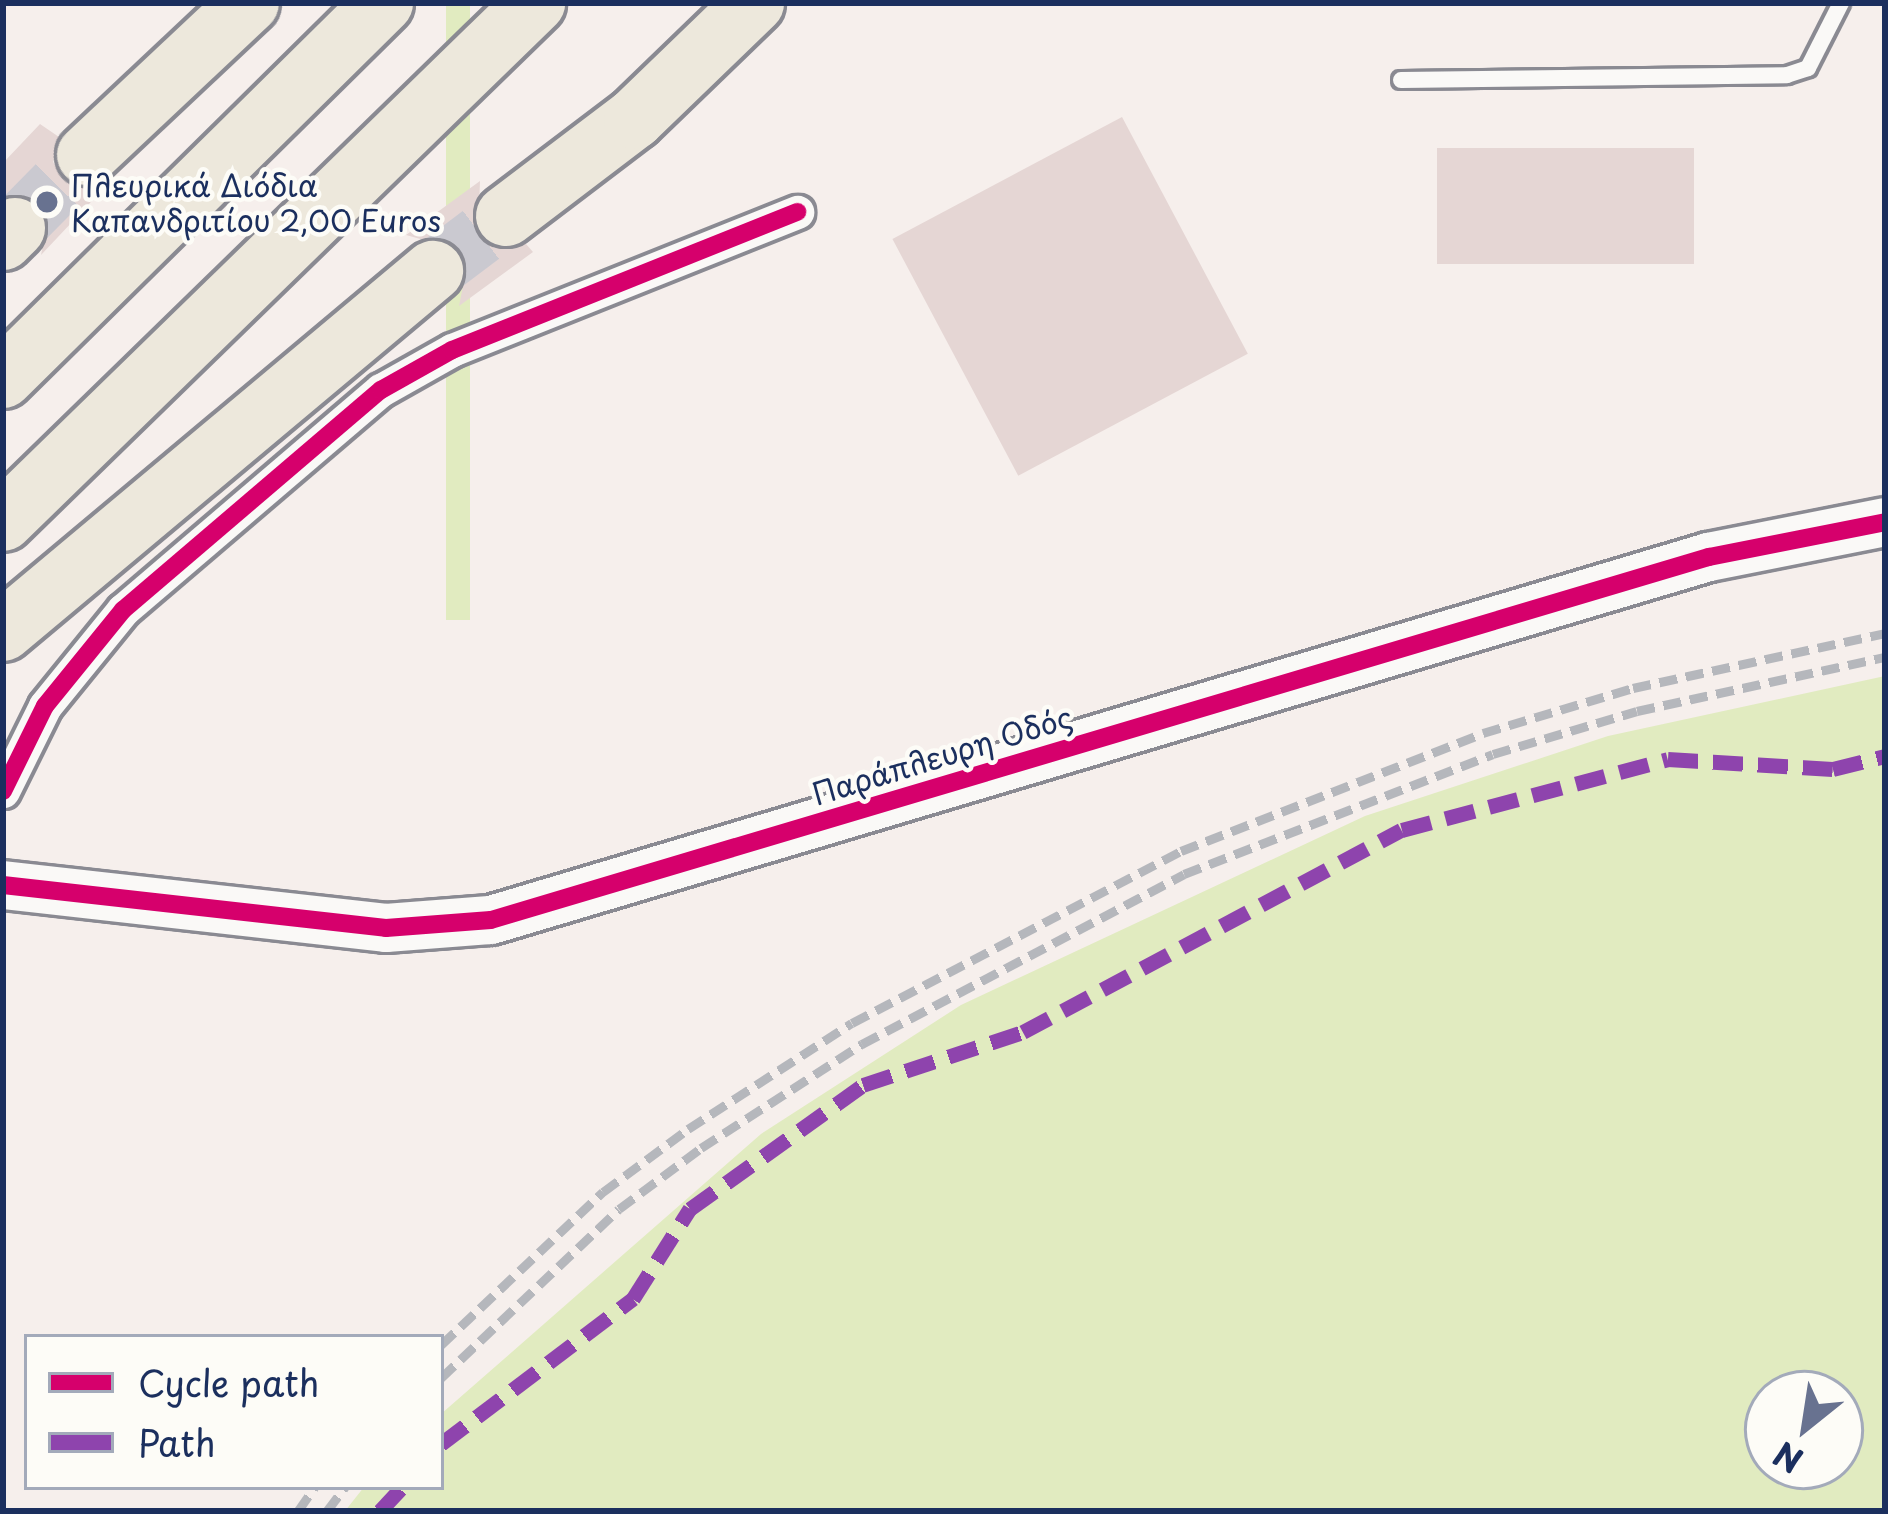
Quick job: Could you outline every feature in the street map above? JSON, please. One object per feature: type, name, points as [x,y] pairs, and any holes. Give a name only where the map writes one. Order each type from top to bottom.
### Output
[{"type":"highway","points":[[198,52],[230,3]]},
{"type":"highway","points":[[87,155],[249,3]]},
{"type":"highway","points":[[3,379],[383,3]]},
{"type":"highway","points":[[3,521],[535,3]]},
{"type":"highway","points":[[506,217],[634,119],[745,8]]},
{"type":"highway","points":[[3,632],[433,271]]},
{"type":"street","points":[[3,791],[46,706],[123,610],[381,390],[452,350],[797,212]]},
{"type":"street","name":"Παράπλευρη Οδός","points":[[3,885],[339,925],[491,920],[1686,563],[1885,522]]},
{"type":"lane","points":[[1400,80],[1786,75],[1808,68],[1841,3]]},
{"type":"green space","points":[[446,3],[470,3],[470,620],[446,620]]},
{"type":"green space","points":[[1885,676],[1885,1511],[345,1511],[362,1490],[444,1490],[444,1411],[761,1134],[961,1005],[1365,816],[1608,736]]},
{"type":"building","points":[[1122,117],[1248,354],[1018,476],[892,239]]},
{"type":"building","name":"Πλευρικά Διόδια Καπανδριτίου 2,00 Euros","points":[[40,124],[59,137],[53,162],[63,179],[106,186],[41,255],[48,220],[40,205],[3,196],[3,163]]},
{"type":"building","points":[[1437,148],[1694,148],[1694,264],[1437,264]]},
{"type":"building","points":[[480,181],[478,236],[494,248],[526,244],[533,252],[459,306],[467,266],[460,250],[406,235]]},
{"type":"tunnel","points":[[15,228],[87,155]]},
{"type":"tunnel","points":[[433,271],[506,216]]},
{"type":"railway","points":[[444,1342],[603,1192],[688,1129],[852,1023],[1181,851],[1483,733],[1633,688],[1885,633]]},
{"type":"railway","points":[[444,1375],[619,1209],[701,1148],[862,1044],[1184,874],[1493,754],[1637,711],[1885,657]]},
{"type":"railway","points":[[298,1511],[313,1490]]},
{"type":"railway","points":[[327,1511],[343,1490]]},
{"type":"marked path","points":[[444,1442],[633,1299],[690,1209],[863,1085],[1023,1032],[1402,830],[1668,759],[1833,769],[1885,756]]},
{"type":"marked path","points":[[380,1511],[399,1490]]},
{"type":"cycle path","points":[[3,791],[45,706],[123,610],[381,390],[452,350],[797,212]]},
{"type":"cycle path","points":[[3,885],[386,928],[491,920],[1709,557],[1885,522]]},
{"type":"place","name":"Πλευρικά Διόδια Καπανδριτίου 2,00 Euros","points":[[47,202]]}]
